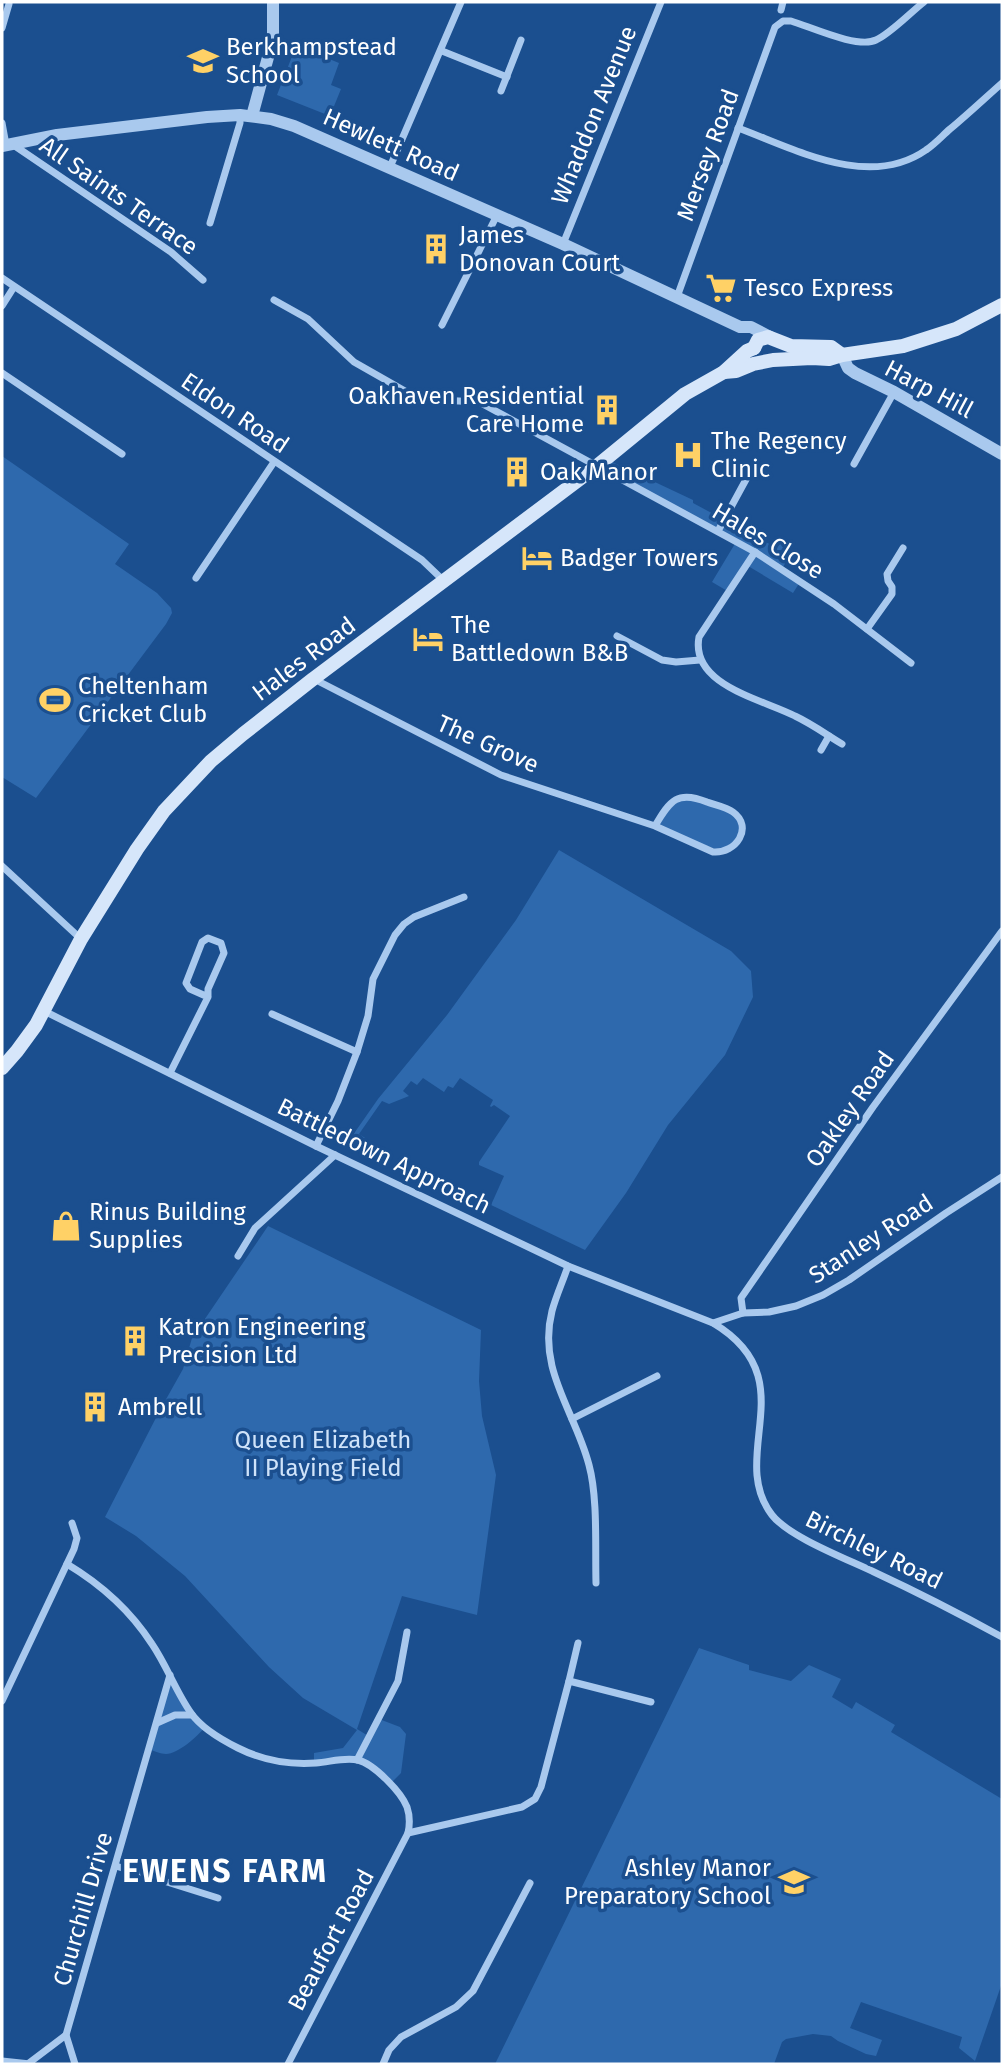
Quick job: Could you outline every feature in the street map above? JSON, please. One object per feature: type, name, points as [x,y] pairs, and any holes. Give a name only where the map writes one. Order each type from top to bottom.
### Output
[{"type":"main road","name":"Hales Road","points":[[724,372],[769,361],[829,359],[921,342],[966,325],[1002,305]]},
{"type":"main road","points":[[773,339],[779,351],[769,361],[758,358],[755,348],[761,338],[773,339],[791,346],[831,347],[842,355]]},
{"type":"main road","name":"Hales Road","points":[[2,1068],[27,1038],[81,939],[137,849],[183,790],[227,747],[313,679],[597,466],[685,394],[724,372],[747,351],[755,348]]},
{"type":"street","points":[[210,223],[240,123],[246,116],[273,39],[273,2]]},
{"type":"street","points":[[390,167],[461,2]]},
{"type":"street","name":"Whaddon Avenue","points":[[563,244],[661,2]]},
{"type":"street","name":"Mersey Road","points":[[677,297],[775,27],[783,21],[791,21],[868,43],[881,38],[923,2]]},
{"type":"street","points":[[2,28],[9,4]]},
{"type":"street","points":[[501,91],[521,40]]},
{"type":"street","points":[[442,51],[507,77]]},
{"type":"street","points":[[738,128],[836,164],[858,168],[880,167],[904,161],[927,150],[1002,83]]},
{"type":"street","name":"Hewlett Road","points":[[6,144],[131,125],[246,116],[294,125],[563,244],[740,327],[751,327],[773,339]]},
{"type":"street","points":[[2,123],[6,144]]},
{"type":"street","name":"All Saints Terrace","points":[[6,144],[171,252],[203,281]]},
{"type":"street","points":[[442,325],[497,215]]},
{"type":"street","name":"Eldon Road","points":[[2,278],[422,559],[445,582]]},
{"type":"street","points":[[2,306],[15,287]]},
{"type":"street","name":"Hales Close","points":[[274,300],[308,319],[354,362],[419,399],[479,402],[755,552],[834,604],[911,663]]},
{"type":"street","name":"Hewlett Road","points":[[740,327],[755,348]]},
{"type":"street","name":"Harp Hill","points":[[842,355],[848,368],[855,373],[894,392],[1002,454]]},
{"type":"street","points":[[2,373],[122,454]]},
{"type":"street","points":[[854,464],[894,392]]},
{"type":"street","points":[[196,578],[274,462]]},
{"type":"street","points":[[718,531],[749,474]]},
{"type":"street","points":[[867,629],[892,594],[887,574],[903,548]]},
{"type":"street","points":[[755,552],[702,631],[698,643],[700,660],[710,674],[722,683],[799,717],[842,744]]},
{"type":"street","points":[[617,636],[662,660],[700,660]]},
{"type":"street","name":"The Grove","points":[[313,679],[501,775],[655,826],[713,852],[718,853],[734,847],[742,831],[739,818],[733,811],[690,796],[682,796],[673,801],[655,826]]},
{"type":"street","points":[[821,750],[829,736]]},
{"type":"street","points":[[2,866],[81,939]]},
{"type":"street","points":[[316,1146],[338,1101],[356,1052],[368,1016],[373,979],[395,935],[414,917],[464,897]]},
{"type":"street","name":"Oakley Road","points":[[743,1313],[741,1298],[873,1107],[1002,931]]},
{"type":"street","points":[[170,1073],[208,997],[208,989],[225,953],[221,943],[208,938],[202,942],[186,983],[190,989],[208,997]]},
{"type":"street","name":"Battledown Approach","points":[[43,1010],[316,1146],[568,1266],[713,1323]]},
{"type":"street","points":[[272,1014],[356,1052]]},
{"type":"street","points":[[238,1256],[255,1228],[335,1155]]},
{"type":"street","name":"Stanley Road","points":[[713,1323],[743,1313],[783,1310],[823,1295],[1002,1177]]},
{"type":"street","points":[[568,1266],[552,1311],[548,1352],[555,1380],[589,1464],[592,1479],[596,1583]]},
{"type":"street","name":"Birchley Road","points":[[713,1323],[740,1343],[752,1361],[759,1379],[762,1397],[758,1481],[765,1505],[775,1519],[795,1534],[927,1597],[1002,1637]]},
{"type":"street","points":[[572,1419],[657,1376]]},
{"type":"street","points":[[2,1701],[76,1544],[76,1532],[72,1524]]},
{"type":"street","points":[[68,1564],[101,1587],[125,1609],[145,1634],[192,1715],[227,1743],[265,1758],[304,1763],[345,1759],[369,1764],[402,1798],[409,1815],[408,1833],[522,1807],[535,1799],[541,1787],[578,1643]]},
{"type":"street","points":[[357,1760],[398,1681],[407,1632]]},
{"type":"street","name":"Churchill Drive","points":[[66,2035],[170,1675]]},
{"type":"street","points":[[569,1681],[651,1702]]},
{"type":"street","points":[[156,1724],[175,1715],[192,1715]]},
{"type":"street","name":"Beaufort Road","points":[[288,2064],[408,1833]]},
{"type":"street","points":[[116,1866],[218,1898]]},
{"type":"street","points":[[383,2064],[389,2050],[401,2037],[457,2007],[473,1991],[530,1883]]},
{"type":"street","points":[[2,2061],[29,2064],[66,2035],[75,2064]]},
{"type":"green space","points":[[298,41],[319,49],[317,54],[339,63],[331,85],[341,89],[330,116],[277,95]]},
{"type":"green space","name":"Cheltenham Cricket Club","points":[[2,456],[129,544],[115,564],[157,593],[171,608],[172,613],[36,798],[2,777]]},
{"type":"green space","points":[[606,459],[693,500],[693,503],[773,546],[777,541],[792,551],[782,569],[800,582],[793,593],[748,566],[729,592],[712,582],[736,542],[597,466]]},
{"type":"green space","points":[[682,796],[736,815],[741,835],[723,852],[655,826]]},
{"type":"green space","points":[[559,850],[731,951],[751,971],[753,997],[725,1055],[668,1125],[626,1193],[585,1250],[491,1205],[504,1176],[479,1165],[479,1162],[510,1116],[494,1105],[491,1107],[493,1100],[460,1078],[453,1088],[448,1086],[444,1092],[423,1078],[417,1085],[411,1081],[403,1091],[409,1096],[389,1104],[382,1101],[359,1134],[365,1138],[348,1142],[378,1099],[447,1015],[516,920]]},
{"type":"green space","name":"Queen Elizabeth II Playing Field","points":[[268,1226],[481,1330],[479,1381],[482,1416],[496,1475],[477,1615],[402,1596],[357,1729],[370,1737],[379,1719],[400,1727],[406,1734],[401,1773],[390,1784],[363,1762],[314,1763],[314,1753],[343,1748],[357,1730],[303,1698],[269,1667],[185,1576],[136,1536],[105,1517],[183,1369],[192,1338]]},
{"type":"green space","name":"Ashley Manor Preparatory School","points":[[699,1648],[749,1665],[749,1670],[791,1681],[809,1665],[841,1679],[832,1697],[852,1709],[856,1702],[895,1725],[891,1732],[1002,1799],[1002,1983],[975,2061],[959,2048],[962,2037],[861,2002],[850,2028],[882,2040],[876,2056],[866,2054],[831,2036],[813,2034],[782,2042],[774,2064],[495,2064]]},
{"type":"green space","points":[[170,1675],[192,1715],[205,1727],[182,1748],[166,1754],[149,1749]]},
{"type":"place","name":"Berkhampstead School","points":[[203,61]]},
{"type":"place","name":"James Donovan Court","points":[[436,249]]},
{"type":"place","name":"Tesco Express","points":[[721,288]]},
{"type":"place","name":"Oakhaven Residential Care Home","points":[[607,410]]},
{"type":"place","name":"The Regency Clinic","points":[[688,455]]},
{"type":"place","name":"Oak Manor","points":[[517,472]]},
{"type":"place","name":"Badger Towers","points":[[537,558]]},
{"type":"place","name":"The Battledown B&B","points":[[428,639]]},
{"type":"place","name":"Cheltenham Cricket Club","points":[[55,700]]},
{"type":"place","name":"Rinus Building Supplies","points":[[66,1226]]},
{"type":"place","name":"Katron Engineering Precision Ltd","points":[[135,1341]]},
{"type":"place","name":"Ambrell","points":[[95,1407]]},
{"type":"place","name":"Ashley Manor Preparatory School","points":[[794,1882]]},
{"type":"district","name":"EWENS FARM","points":[[225,1871]]}]
